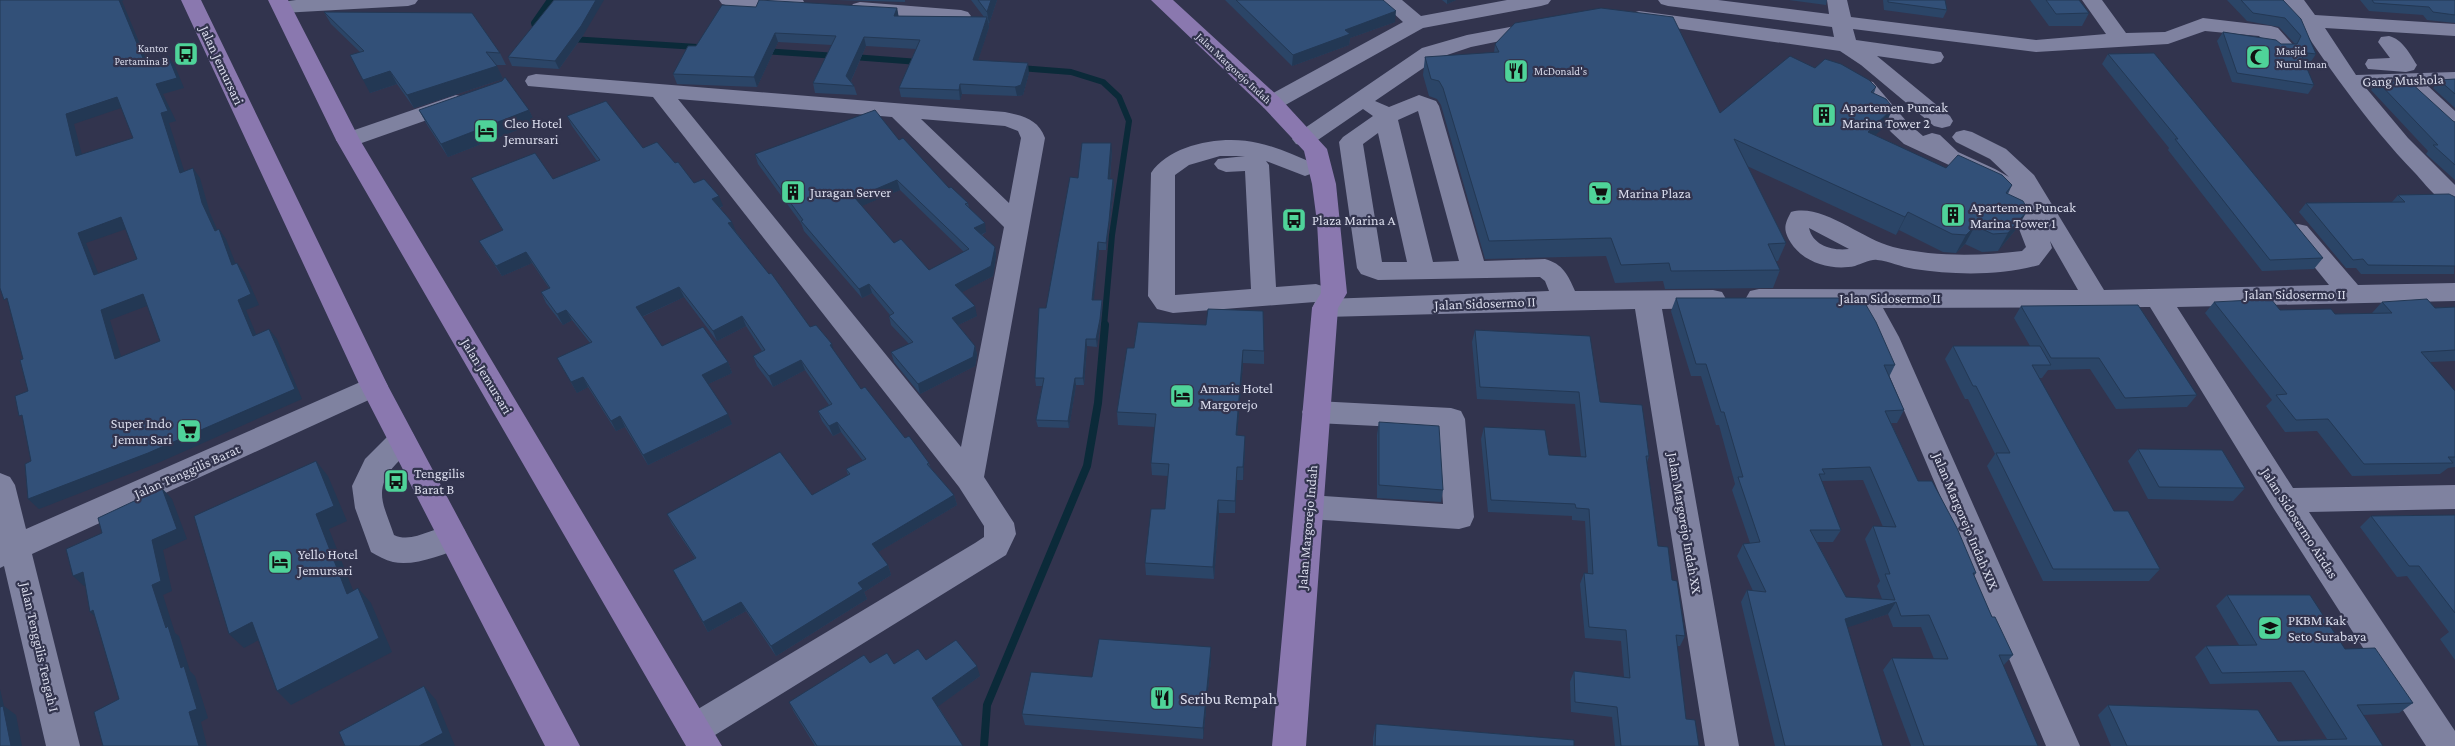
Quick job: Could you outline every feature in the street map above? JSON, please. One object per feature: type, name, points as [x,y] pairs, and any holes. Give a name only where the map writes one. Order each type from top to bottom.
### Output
[{"type":"main road","name":"Jalan Jemursari","points":[[192,0],[374,386],[563,746]]},
{"type":"main road","name":"Jalan Margorejo Indah","points":[[1162,0],[1272,102],[1315,149],[1324,184],[1329,222],[1334,293],[1320,301]]},
{"type":"main road","name":"Jalan Jemursari","points":[[280,4],[348,140],[700,737]]},
{"type":"main road","name":"Jalan Margorejo Indah","points":[[1289,746],[1316,412],[1320,301],[1313,222],[1302,150],[1304,139]]},
{"type":"street","points":[[280,4],[408,0]]},
{"type":"street","points":[[729,0],[814,5]]},
{"type":"street","points":[[1390,0],[1417,23]]},
{"type":"street","points":[[1272,102],[1417,23],[1541,0]]},
{"type":"street","points":[[1668,0],[1843,34],[1934,57]]},
{"type":"street","points":[[1837,0],[1843,34],[1944,137],[2005,186],[2020,205],[2036,235],[2039,248],[2030,259],[1976,264],[1944,263],[1900,258],[1872,249]]},
{"type":"street","points":[[2092,0],[2120,39]]},
{"type":"street","points":[[2114,0],[2142,38]]},
{"type":"street","points":[[2293,0],[2315,28],[2350,82],[2407,150],[2455,199]]},
{"type":"street","points":[[843,7],[927,6],[961,16]]},
{"type":"street","points":[[1615,15],[1843,34],[2036,46],[2120,39],[2174,37],[2199,25],[2209,24],[2264,30],[2270,32],[2283,46]]},
{"type":"street","points":[[1304,139],[1415,62],[1442,48],[1505,33],[1563,23]]},
{"type":"street","points":[[2315,28],[2455,30]]},
{"type":"street","points":[[2315,28],[2389,42],[2455,49]]},
{"type":"street","points":[[1415,62],[1472,61],[1493,51],[1505,33]]},
{"type":"street","points":[[2338,63],[2406,65],[2389,42]]},
{"type":"street","points":[[1847,78],[1865,87],[1879,99],[1912,139],[1925,147],[1944,137],[1998,154],[2026,180],[2096,299]]},
{"type":"street","points":[[2407,79],[2455,123]]},
{"type":"street","name":"Gang Mushola","points":[[2350,82],[2455,79]]},
{"type":"street","points":[[536,81],[1005,119],[1026,124],[1033,138],[968,479]]},
{"type":"street","points":[[660,91],[968,479],[999,523],[1001,534],[995,546],[700,737]]},
{"type":"street","points":[[348,140],[476,95]]},
{"type":"street","points":[[1341,114],[1380,112],[1419,102],[1428,106],[1474,270]]},
{"type":"street","points":[[898,111],[1017,225]]},
{"type":"street","points":[[1380,112],[1422,271]]},
{"type":"street","points":[[1380,112],[1350,144],[1370,268],[1378,271],[1549,270],[1556,276],[1566,300]]},
{"type":"street","points":[[1163,173],[1168,164],[1178,159],[1227,148],[1245,148],[1260,151],[1305,168]]},
{"type":"street","points":[[1163,173],[1215,164],[1250,163],[1257,165],[1264,298]]},
{"type":"street","name":"Jalan Sidosermo II","points":[[1163,173],[1162,299],[1173,304],[1264,298],[1320,301],[1864,298],[2096,299],[2455,292]]},
{"type":"street","points":[[2283,214],[2351,294]]},
{"type":"street","name":"Jalan Margorejo Indah XIX","points":[[1864,298],[1886,337],[2063,746]]},
{"type":"street","name":"Jalan Sidosermo Airdas","points":[[2158,298],[2285,500],[2445,746]]},
{"type":"street","name":"Jalan Margorejo Indah XX","points":[[1647,299],[1722,746]]},
{"type":"street","name":"Jalan Tenggilis Barat","points":[[8,552],[374,386]]},
{"type":"street","points":[[1309,507],[1459,517],[1452,419],[1316,412]]},
{"type":"street","points":[[402,440],[374,466],[366,479],[365,492],[382,543],[395,550],[414,549],[453,538]]},
{"type":"street","name":"Jalan Tenggilis Tengah I","points":[[0,485],[8,552],[63,746]]},
{"type":"street","points":[[2285,500],[2455,497]]},
{"type":"building","points":[[0,0],[119,0],[145,63],[168,56],[177,78],[156,84],[168,111],[161,113],[180,173],[193,168],[202,203],[215,231],[219,229],[232,265],[237,263],[251,294],[238,300],[253,336],[269,329],[295,389],[148,453],[28,499],[25,464],[31,461],[22,415],[19,416],[15,396],[28,391],[20,360],[23,359],[7,298],[4,300],[0,288]],"holes":[[[117,97],[133,138],[76,156],[66,114]],[[121,217],[137,259],[94,275],[78,233]],[[143,294],[160,341],[115,359],[101,310]]]},
{"type":"building","points":[[554,0],[596,0],[581,26],[555,61],[508,57]]},
{"type":"building","points":[[759,0],[897,8],[894,16],[987,17],[973,60],[1028,63],[1021,85],[1015,87],[960,84],[959,90],[899,88],[920,40],[864,37],[846,76],[854,86],[813,83],[836,36],[775,33],[754,77],[673,74],[688,46],[696,46],[722,5],[756,7]]},
{"type":"building","points":[[978,0],[991,0],[987,12]]},
{"type":"building","points":[[1236,0],[1383,0],[1396,11],[1345,30],[1350,34],[1293,55]]},
{"type":"building","points":[[1888,0],[1945,0],[1947,10],[1888,2]]},
{"type":"building","points":[[2046,0],[2079,0],[2089,13],[2056,14]]},
{"type":"building","points":[[2241,0],[2283,0],[2301,19],[2316,54],[2300,52],[2314,85],[2237,73],[2223,32],[2276,40],[2281,44],[2297,44],[2301,36],[2285,18],[2253,13]]},
{"type":"building","points":[[2372,0],[2455,0],[2455,15],[2433,12],[2429,7],[2374,3]]},
{"type":"building","name":"Marina Plaza","points":[[1601,8],[1673,17],[1720,113],[1790,56],[1815,68],[1825,59],[1841,64],[1869,80],[1876,87],[1871,92],[1886,99],[1893,108],[1868,132],[1946,168],[1958,155],[2002,175],[2012,185],[2006,193],[2023,201],[2028,210],[2008,233],[1993,234],[1975,226],[1966,235],[1952,234],[1908,212],[1905,217],[1734,139],[1786,243],[1768,244],[1780,270],[1671,271],[1669,263],[1621,265],[1611,238],[1489,241],[1443,88],[1439,81],[1431,79],[1425,57],[1499,52],[1495,44],[1515,23]]},
{"type":"building","points":[[324,12],[472,13],[500,53],[486,52],[497,66],[407,95],[390,71],[363,80],[350,55],[364,51]]},
{"type":"building","points":[[2154,53],[2323,258],[2270,260],[2175,139],[2178,139],[2108,54]]},
{"type":"building","points":[[505,77],[529,110],[441,144],[419,110],[502,81]]},
{"type":"building","points":[[2455,79],[2455,94],[2439,80]]},
{"type":"building","points":[[2377,81],[2409,81],[2455,122],[2455,165],[2433,145],[2438,145]]},
{"type":"building","points":[[606,101],[643,148],[657,142],[675,163],[678,162],[694,183],[704,179],[719,196],[712,199],[732,222],[728,223],[769,274],[771,273],[810,327],[816,325],[832,344],[830,345],[861,389],[865,387],[905,438],[909,436],[929,463],[927,464],[954,495],[872,544],[888,565],[858,583],[863,589],[771,646],[741,602],[703,622],[673,570],[696,558],[667,514],[780,452],[812,495],[850,474],[846,469],[866,459],[837,422],[829,426],[818,411],[832,404],[801,360],[769,376],[753,356],[765,350],[742,316],[713,331],[679,287],[636,307],[662,346],[703,327],[728,362],[702,375],[728,414],[643,455],[620,416],[611,421],[583,377],[571,382],[557,358],[592,342],[566,310],[557,314],[541,292],[550,288],[526,252],[496,266],[479,241],[503,230],[471,178],[535,153],[553,179],[600,160],[567,116]]},
{"type":"building","points":[[875,110],[899,140],[903,138],[949,188],[951,187],[968,203],[965,204],[985,223],[974,228],[995,247],[991,266],[955,285],[975,306],[952,318],[975,346],[973,357],[918,384],[891,352],[913,342],[889,316],[894,313],[869,284],[859,289],[801,221],[803,220],[755,154]],"holes":[[[897,180],[969,249],[929,270],[901,239],[894,243],[855,198]]]},
{"type":"building","points":[[1082,143],[1111,143],[1108,179],[1113,179],[1109,221],[1106,243],[1098,242],[1092,300],[1102,300],[1100,319],[1096,339],[1086,339],[1083,378],[1075,378],[1068,421],[1036,420],[1044,378],[1035,378],[1039,308],[1046,308],[1070,177],[1078,178]]},
{"type":"building","points":[[2449,194],[2455,197],[2455,266],[2368,265],[2363,259],[2353,260],[2306,203],[2405,202],[2398,195]]},
{"type":"building","points":[[1676,298],[1862,298],[1876,322],[1895,365],[1884,365],[1904,410],[1885,411],[1918,481],[1932,481],[1957,528],[1976,573],[1973,573],[1992,617],[1995,617],[2013,655],[1999,655],[2038,746],[1924,746],[1892,658],[1948,659],[1929,615],[1901,616],[1896,602],[1845,619],[1883,746],[1785,746],[1747,590],[1766,592],[1743,544],[1760,542],[1738,477],[1743,477],[1724,412],[1721,412],[1706,364],[1696,364]],"holes":[[[1870,467],[1896,527],[1873,526],[1890,574],[1885,574],[1895,600],[1846,597],[1810,530],[1841,530],[1819,474],[1825,474],[1822,469]]]},
{"type":"building","points":[[2271,299],[2280,310],[2331,309],[2335,314],[2392,313],[2382,302],[2427,299],[2435,308],[2455,307],[2455,350],[2421,352],[2455,391],[2455,457],[2448,457],[2453,463],[2364,464],[2328,419],[2296,420],[2276,395],[2287,394],[2214,302]]},
{"type":"building","points":[[2138,305],[2197,395],[2125,398],[2099,358],[2051,358],[2021,306]]},
{"type":"building","points":[[1208,309],[1263,311],[1264,351],[1243,350],[1236,435],[1245,436],[1243,467],[1237,467],[1235,501],[1218,500],[1213,567],[1145,563],[1151,509],[1165,509],[1169,464],[1151,463],[1156,414],[1117,412],[1127,348],[1134,348],[1138,322],[1206,325]]},
{"type":"building","points":[[1475,330],[1590,336],[1600,402],[1642,405],[1649,456],[1646,456],[1658,546],[1668,547],[1672,580],[1677,581],[1685,636],[1676,635],[1686,719],[1695,720],[1699,746],[1621,746],[1617,707],[1575,702],[1574,671],[1630,678],[1626,630],[1589,627],[1584,573],[1593,574],[1589,509],[1576,508],[1575,504],[1491,500],[1484,427],[1545,430],[1549,455],[1586,457],[1579,392],[1480,387]]},
{"type":"building","points":[[1953,346],[2040,346],[2051,365],[2032,365],[2114,511],[2128,511],[2160,569],[2053,569],[1996,453],[2010,453]]},
{"type":"building","points":[[1379,422],[1439,426],[1443,490],[1379,485]]},
{"type":"building","points":[[2138,449],[2222,450],[2245,488],[2159,487]]},
{"type":"building","points":[[316,461],[334,506],[316,514],[347,594],[358,588],[379,638],[277,691],[252,622],[229,634],[194,516]]},
{"type":"building","points":[[162,488],[177,529],[152,540],[161,581],[152,585],[166,628],[168,626],[181,668],[184,666],[197,709],[189,712],[199,746],[103,746],[94,712],[119,699],[93,610],[90,612],[83,572],[73,576],[66,549],[102,533],[98,518]]},
{"type":"building","points":[[2455,515],[2455,613],[2419,566],[2409,566],[2371,516]]},
{"type":"building","points":[[2227,595],[2310,595],[2345,649],[2375,648],[2413,703],[2357,705],[2383,746],[2127,746],[2108,705],[2258,710],[2278,741],[2347,739],[2304,671],[2222,673],[2206,646],[2257,645]]},
{"type":"building","points":[[1099,639],[1211,647],[1203,728],[1022,714],[1031,672],[1092,677]]},
{"type":"building","points":[[956,640],[977,666],[932,698],[963,746],[817,746],[789,702],[864,655],[870,663],[887,653],[894,664],[918,649],[926,660]]},
{"type":"building","points":[[424,686],[443,733],[419,746],[345,746],[339,732]]},
{"type":"building","points":[[3,706],[11,746],[0,746],[0,707]]},
{"type":"building","points":[[1376,724],[1574,740],[1574,746],[1375,746]]},
{"type":"waterway","points":[[539,31],[536,30],[534,23],[550,0]]},
{"type":"waterway","points":[[571,39],[697,47]]},
{"type":"waterway","points":[[763,51],[837,56]]},
{"type":"waterway","points":[[853,57],[919,62]]},
{"type":"waterway","points":[[1020,68],[1071,72],[1103,82],[1119,97],[1129,121],[1112,235],[1104,326]]},
{"type":"waterway","points":[[984,746],[987,705],[1087,466],[1098,403],[1105,325]]},
{"type":"place","name":"Kantor Pertamina B","points":[[186,54]]},
{"type":"place","name":"Masjid Nurul Iman","points":[[2258,57]]},
{"type":"place","name":"McDonald's","points":[[1516,71]]},
{"type":"place","name":"Apartemen Puncak Marina Tower 2","points":[[1824,115]]},
{"type":"place","name":"Cleo Hotel Jemursari","points":[[486,131]]},
{"type":"place","name":"Juragan Server","points":[[793,192]]},
{"type":"place","name":"Marina Plaza","points":[[1600,193]]},
{"type":"place","name":"Apartemen Puncak Marina Tower 1","points":[[1953,215]]},
{"type":"place","name":"Plaza Marina A","points":[[1294,220]]},
{"type":"place","name":"Amaris Hotel Margorejo","points":[[1182,396]]},
{"type":"place","name":"Super Indo Jemur Sari","points":[[189,431]]},
{"type":"place","name":"Tenggilis Barat B","points":[[396,481]]},
{"type":"place","name":"Yello Hotel Jemursari","points":[[280,562]]},
{"type":"place","name":"PKBM Kak Seto Surabaya","points":[[2270,628]]},
{"type":"place","name":"Seribu Rempah","points":[[1162,698]]}]
